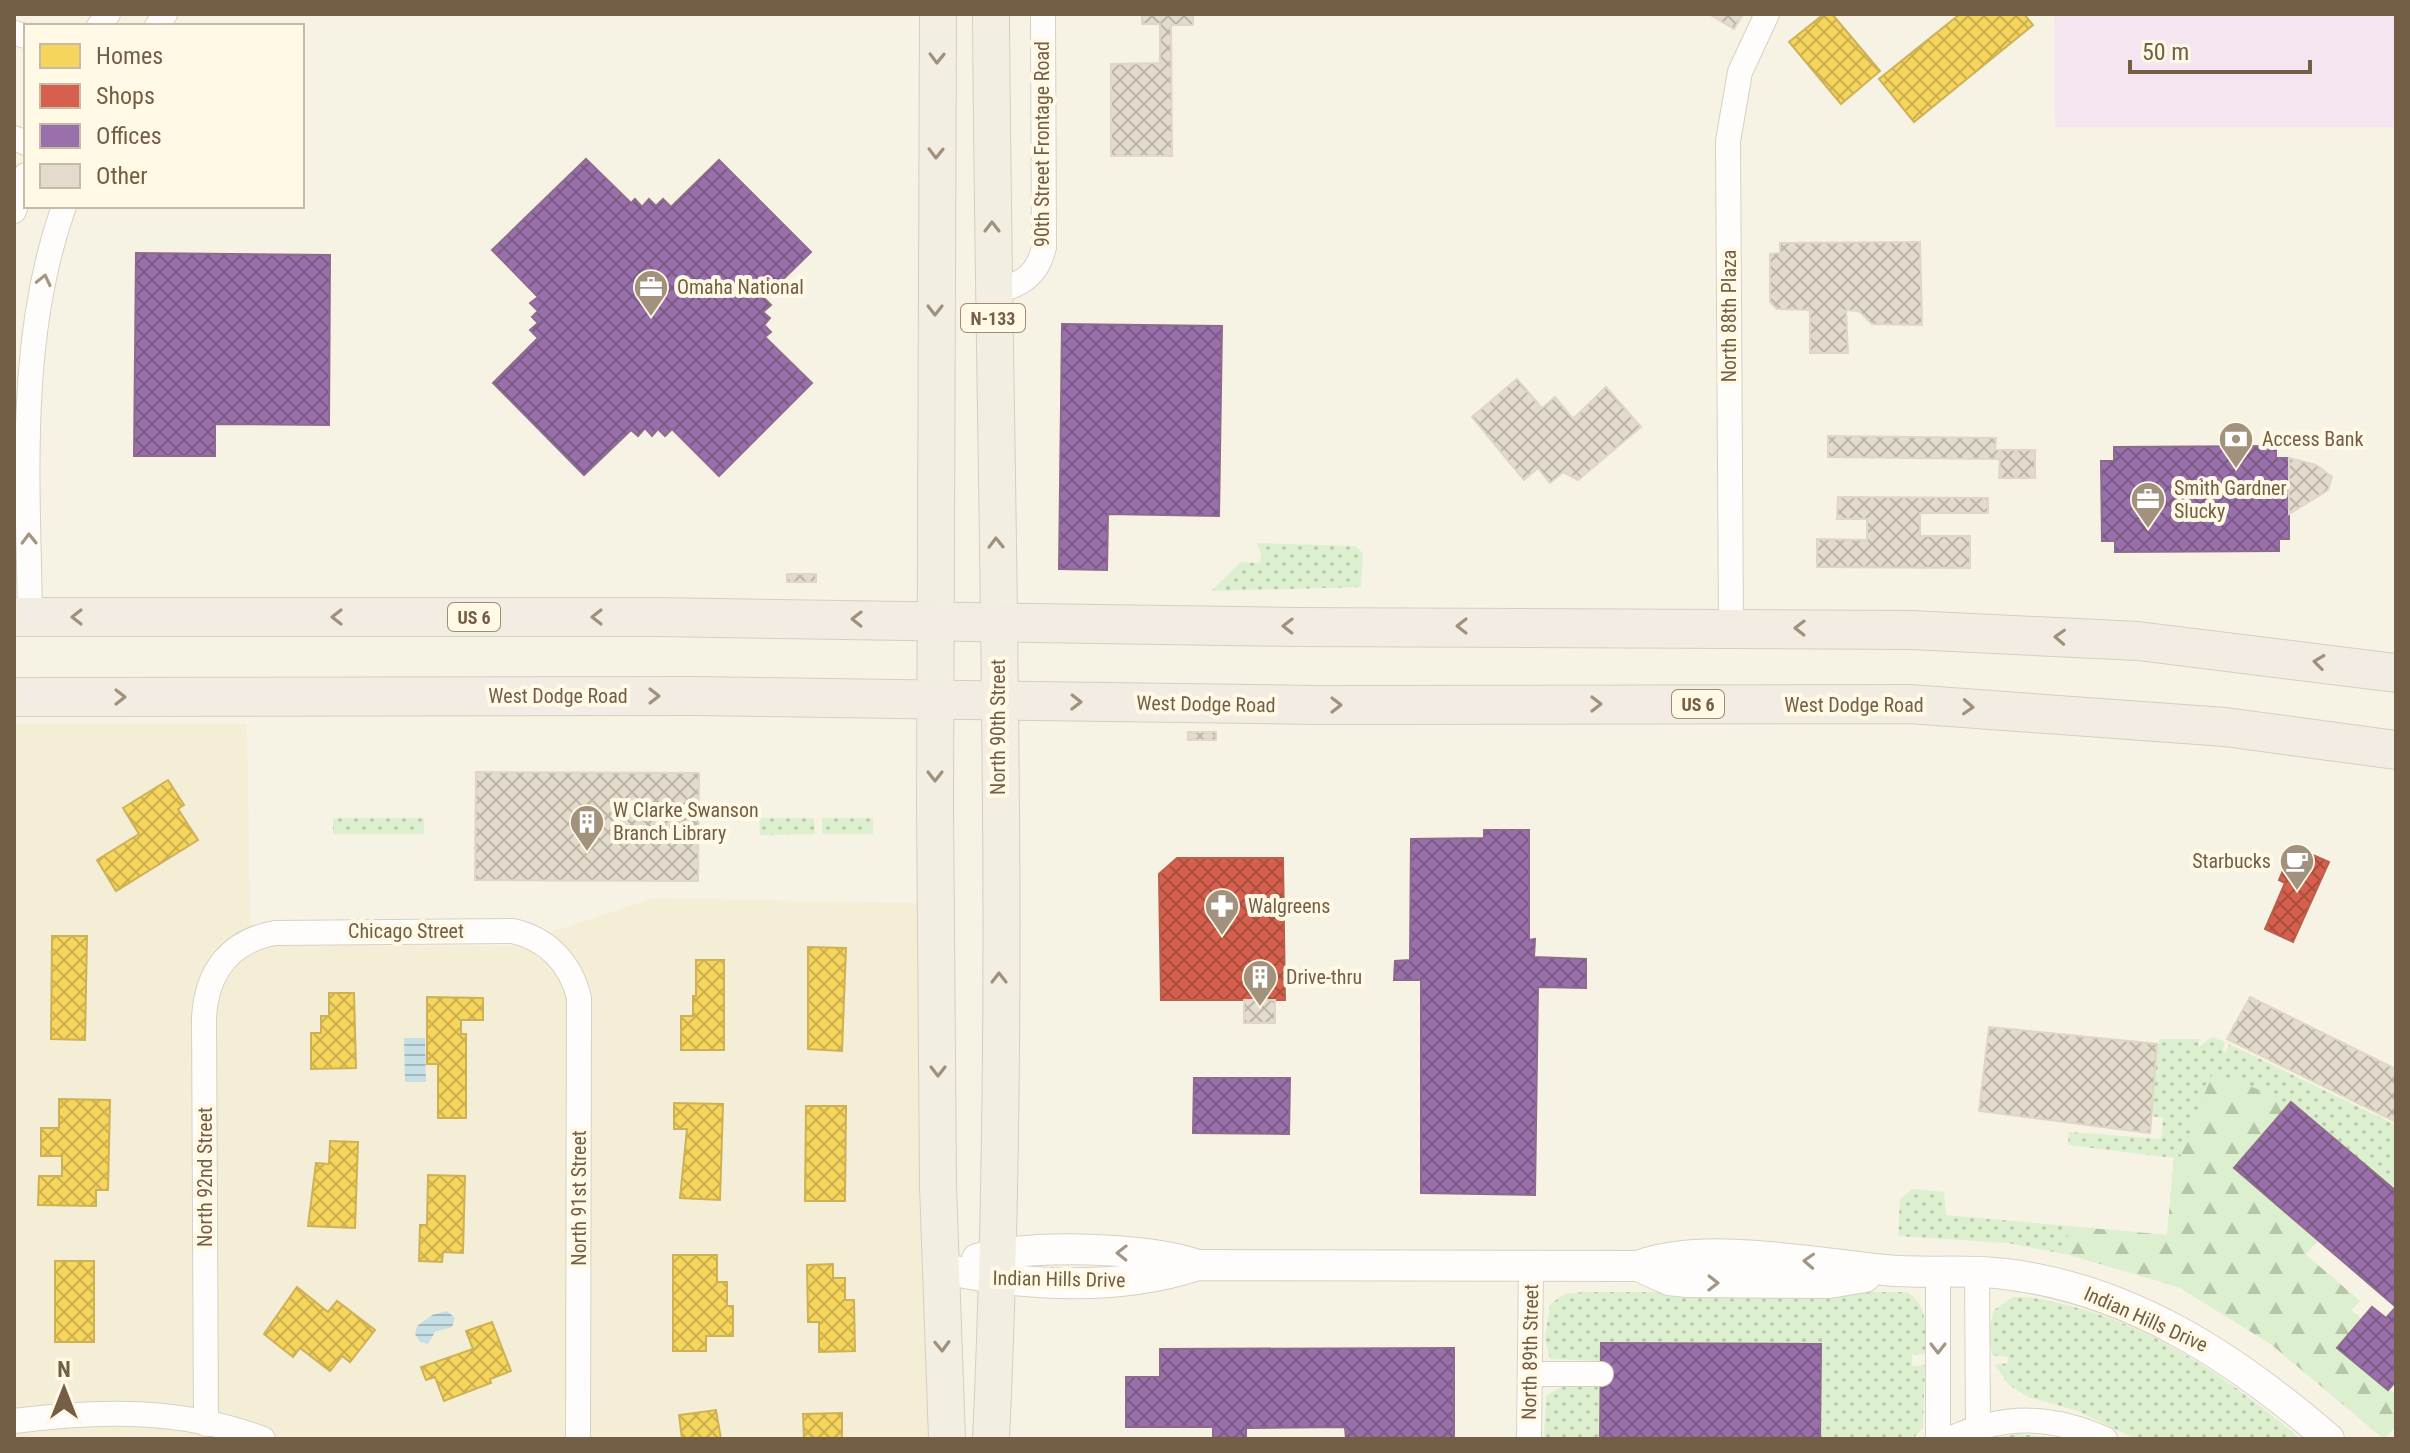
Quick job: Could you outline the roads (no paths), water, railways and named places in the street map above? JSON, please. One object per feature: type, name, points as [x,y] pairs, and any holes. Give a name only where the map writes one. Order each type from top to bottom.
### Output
[{"type":"highway","name":"US 6","points":[[22,617],[935,620],[1296,627],[1731,626],[1911,630],[2138,641],[2396,673]]},
{"type":"highway","name":"West Dodge Road","points":[[14,697],[935,698],[1316,705],[1909,704],[2225,727],[2396,750]]},
{"type":"main road","name":"N-133","points":[[935,698],[938,14]]},
{"type":"main road","name":"North 90th Street","points":[[991,14],[998,699],[998,1267],[991,1439]]},
{"type":"main road","points":[[935,698],[940,1268],[947,1439]]},
{"type":"street","name":"90th Street Frontage Road","points":[[993,293],[1024,282],[1034,273],[1044,247],[1043,14]]},
{"type":"street","name":"North 88th Plaza","points":[[1731,626],[1728,141],[1740,72],[1767,14]]},
{"type":"street","points":[[14,211],[24,181]]},
{"type":"street","points":[[22,617],[28,407],[24,329],[63,208]]},
{"type":"street","name":"Chicago Street","points":[[241,943],[284,932],[513,931],[537,939],[562,962]]},
{"type":"street","name":"North 92nd Street","points":[[206,1424],[205,1005],[215,971],[241,943]]},
{"type":"street","name":"North 91st Street","points":[[562,962],[576,988],[580,1007],[578,1439]]},
{"type":"street","name":"Indian Hills Drive","points":[[940,1268],[998,1267],[1138,1281],[1198,1265],[1638,1266],[1678,1281],[1760,1284],[1839,1282],[1886,1270],[1977,1271],[2060,1283],[2164,1323],[2220,1353],[2279,1396],[2329,1439]]},
{"type":"street","name":"North 89th Street","points":[[1529,1439],[1531,1265]]},
{"type":"street","points":[[1938,1270],[1938,1439]]},
{"type":"street","points":[[1977,1271],[1978,1427]]},
{"type":"street","points":[[1530,1374],[1601,1374]]},
{"type":"street","points":[[14,1421],[115,1412],[174,1416],[263,1439]]},
{"type":"street","points":[[1950,1439],[1978,1427],[2013,1420],[2047,1420],[2105,1439]]},
{"type":"water","points":[[404,1038],[425,1038],[426,1082],[405,1082]]},
{"type":"water","points":[[447,1311],[455,1318],[452,1327],[435,1332],[428,1344],[420,1342],[415,1334],[417,1326],[432,1315]]},
{"type":"place","name":"Omaha National","points":[[651,318]]},
{"type":"place","name":"Access Bank","points":[[2236,470]]},
{"type":"place","name":"Smith Gardner Slucky","points":[[2148,530]]},
{"type":"place","name":"W Clarke Swanson Branch Library","points":[[587,853]]},
{"type":"place","name":"Starbucks","points":[[2297,892]]},
{"type":"place","name":"Walgreens","points":[[1222,937]]},
{"type":"place","name":"Drive-thru","points":[[1260,1008]]}]
